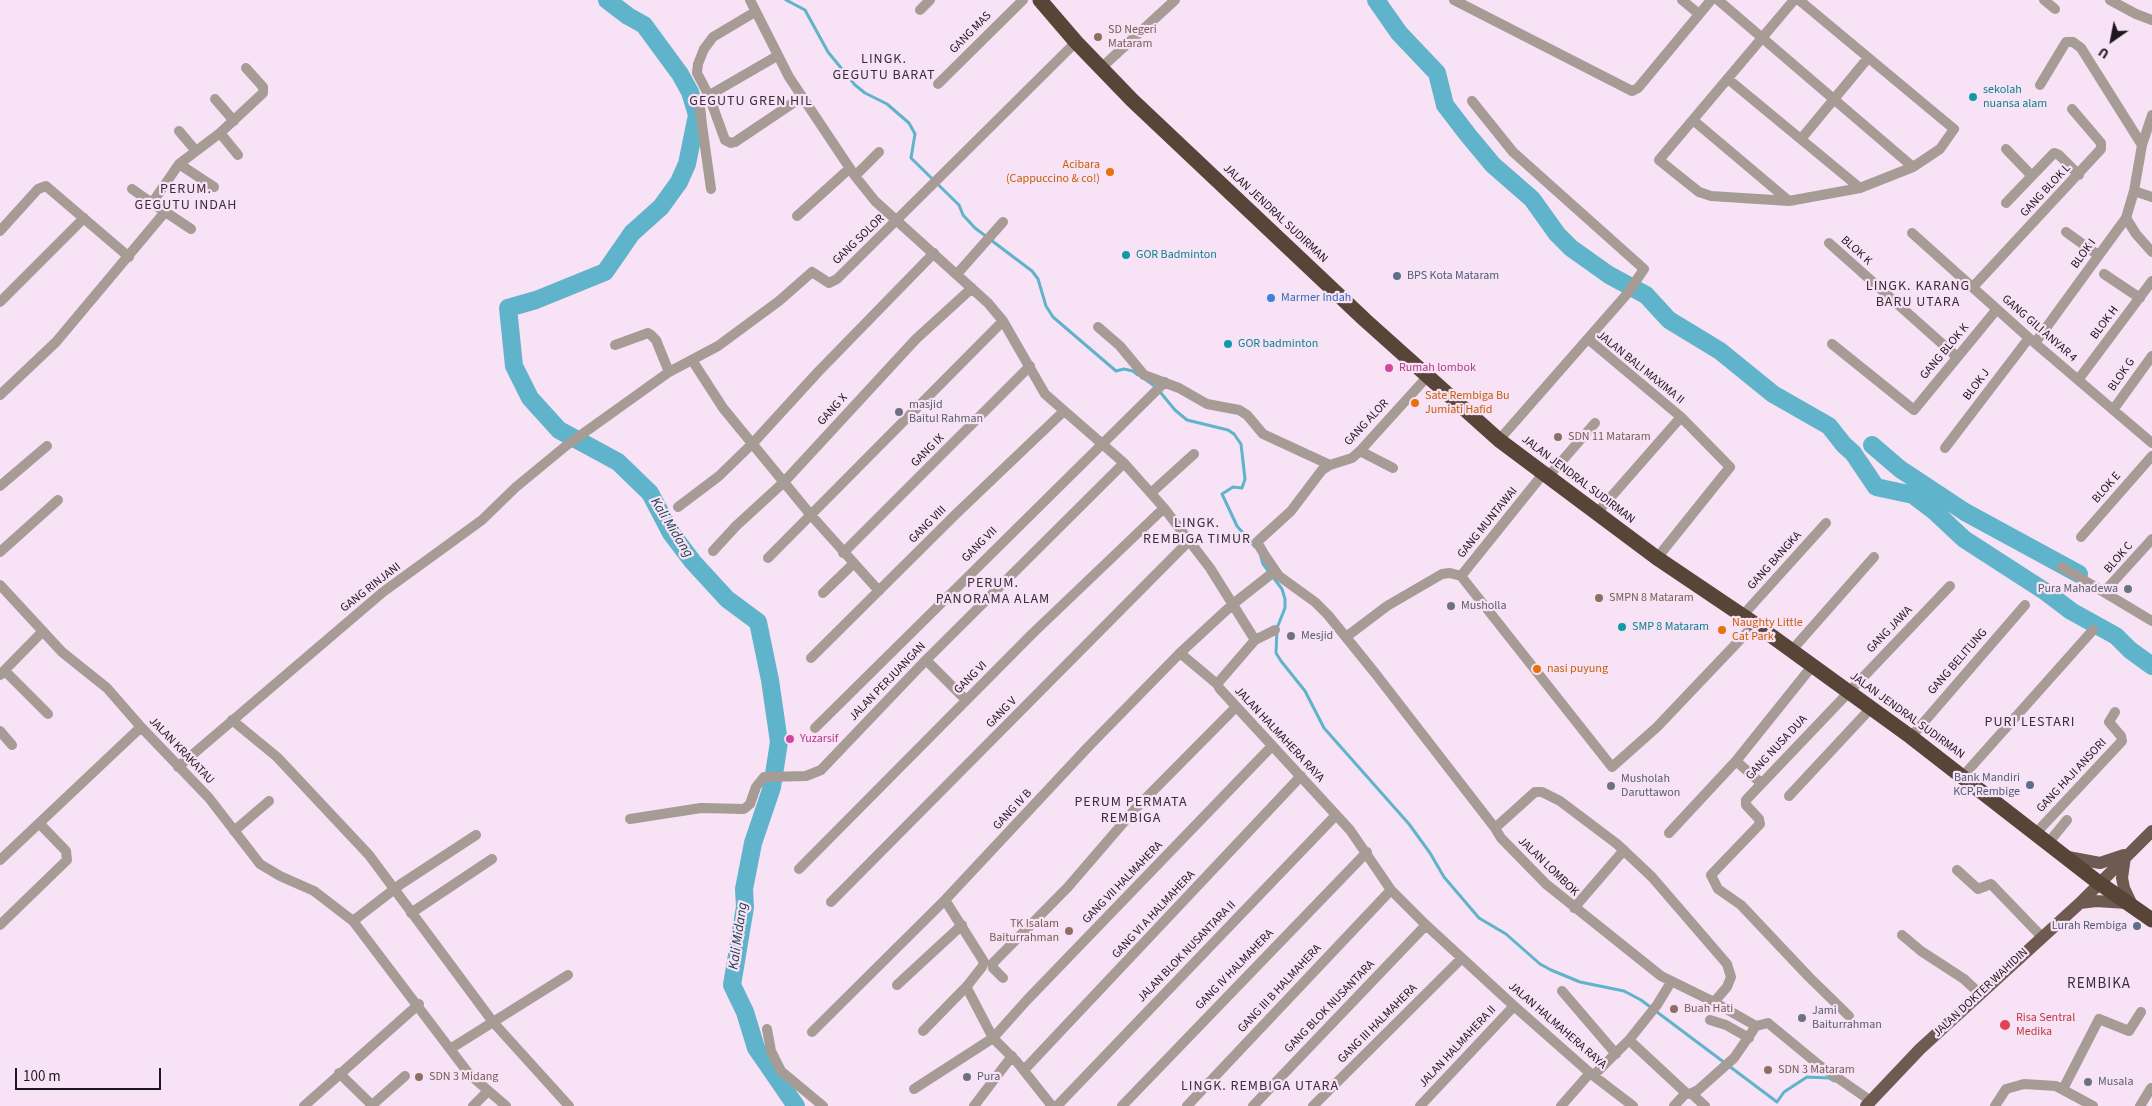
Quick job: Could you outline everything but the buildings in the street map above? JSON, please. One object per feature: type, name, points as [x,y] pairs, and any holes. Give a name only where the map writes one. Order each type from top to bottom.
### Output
[{"type":"highway","name":"JALAN JENDRAL SUDIRMAN","points":[[1040,0],[1076,42],[1143,111],[1427,377],[1499,440],[1657,558],[1743,615],[1911,737],[2068,857],[2099,883],[2152,920]]},
{"type":"main road","name":"JALAN DOKTER WAHIDIN","points":[[1869,1104],[1920,1049],[2080,903],[2152,832]]},
{"type":"main road","points":[[2068,857],[2100,863],[2128,854]]},
{"type":"main road","points":[[2128,854],[2122,867],[2124,888],[2131,905]]},
{"type":"main road","points":[[2080,903],[2113,901],[2131,905]]},
{"type":"street","points":[[750,0],[777,56],[802,97],[852,172],[875,201],[972,288],[1003,321],[1030,366],[1040,387],[1064,411],[1124,463],[1164,508],[1190,540],[1255,640],[1275,630]]},
{"type":"street","points":[[920,10],[930,0]]},
{"type":"street","name":"GANG MAS","points":[[938,84],[1022,0]]},
{"type":"street","points":[[1101,68],[1175,0]]},
{"type":"street","points":[[1454,0],[1632,91],[1711,0]]},
{"type":"street","points":[[1682,0],[1700,14]]},
{"type":"street","points":[[1718,0],[1913,167]]},
{"type":"street","points":[[1794,0],[1659,160],[1692,188],[1711,196],[1790,201],[1860,188],[1913,167],[1940,149],[1954,129],[1799,0]]},
{"type":"street","points":[[2044,0],[2055,9]]},
{"type":"street","points":[[2110,0],[2152,20]]},
{"type":"street","points":[[755,12],[714,37],[704,49],[697,73],[709,96],[725,140],[732,143],[802,97]]},
{"type":"street","name":"GANG SOLOR","points":[[584,434],[669,372],[718,346],[753,321],[812,272],[829,283],[834,281],[897,221],[1076,42]]},
{"type":"street","points":[[2040,86],[2066,42],[2073,42],[2081,48],[2142,145]]},
{"type":"street","points":[[711,189],[700,106],[701,100],[777,56]]},
{"type":"street","points":[[1801,139],[1868,58]]},
{"type":"street","points":[[152,203],[179,164],[234,121],[264,90],[246,68]]},
{"type":"street","points":[[1728,79],[1860,188]]},
{"type":"street","points":[[215,99],[234,121]]},
{"type":"street","points":[[1472,101],[1513,152],[1641,264],[1644,269],[1635,284],[1588,339]]},
{"type":"street","name":"GANG BLOK L","points":[[1973,287],[2079,175],[2102,146],[2072,109]]},
{"type":"street","name":"BLOK I","points":[[2032,340],[2126,218],[2134,191],[2142,145],[2149,131],[2152,115]]},
{"type":"street","points":[[1693,120],[1790,201]]},
{"type":"street","points":[[179,131],[196,151]]},
{"type":"street","points":[[220,133],[238,155]]},
{"type":"street","points":[[2006,149],[2032,176]]},
{"type":"street","points":[[797,216],[879,152]]},
{"type":"street","points":[[2006,203],[2054,153],[2059,155],[2079,175]]},
{"type":"street","points":[[179,164],[214,187]]},
{"type":"street","points":[[0,231],[42,186],[46,186],[129,257]]},
{"type":"street","points":[[132,189],[191,230]]},
{"type":"street","points":[[2134,191],[2152,197]]},
{"type":"street","points":[[0,395],[56,342],[165,212]]},
{"type":"street","points":[[0,302],[84,218]]},
{"type":"street","points":[[2126,218],[2136,234],[2152,252]]},
{"type":"street","points":[[957,274],[1003,222]]},
{"type":"street","points":[[2066,232],[2098,255]]},
{"type":"street","name":"GANG GILI ANYAR 4","points":[[1912,233],[2078,380],[2151,439]]},
{"type":"street","name":"BLOK K","points":[[1828,243],[1957,357]]},
{"type":"street","points":[[678,508],[719,476],[753,443],[818,372],[934,253]]},
{"type":"street","points":[[2104,274],[2140,298]]},
{"type":"street","name":"BLOK H","points":[[2078,380],[2152,280]]},
{"type":"street","name":"GANG X","points":[[713,550],[784,482],[916,339],[972,288]]},
{"type":"street","name":"GANG BLOK K","points":[[1832,344],[1914,410],[1997,310]]},
{"type":"street","points":[[768,558],[1003,321]]},
{"type":"street","points":[[1098,327],[1120,346],[1144,375],[1160,386],[1207,404],[1239,410],[1247,415],[1263,434],[1330,464]]},
{"type":"street","points":[[615,345],[651,334],[656,340],[669,372]]},
{"type":"street","name":"JALAN BALI MAXIMA II","points":[[1499,440],[1567,360],[1588,339],[1681,417],[1596,514]]},
{"type":"street","name":"BLOK J","points":[[1945,448],[2032,340]]},
{"type":"street","name":"BLOK G","points":[[2113,410],[2152,356]]},
{"type":"street","points":[[692,360],[709,390],[810,514],[879,591]]},
{"type":"street","name":"GANG IX","points":[[843,553],[1030,366]]},
{"type":"street","name":"GANG ALOR","points":[[1272,573],[1257,542],[1291,511],[1322,470],[1330,464],[1347,460],[1360,451],[1427,377]]},
{"type":"street","name":"GANG VII","points":[[815,728],[1160,386]]},
{"type":"street","name":"GANG VIII","points":[[811,658],[1064,411]]},
{"type":"street","points":[[1657,558],[1730,467],[1681,417]]},
{"type":"street","name":"GANG MUNTAWAI","points":[[1346,637],[1388,606],[1442,574],[1450,573],[1461,576],[1545,476],[1595,423]]},
{"type":"street","name":"GANG RINJANI","points":[[178,767],[383,592],[482,520],[516,487],[567,445],[584,434]]},
{"type":"street","points":[[0,486],[47,446]]},
{"type":"street","points":[[1360,451],[1393,468]]},
{"type":"street","points":[[1151,493],[1194,454]]},
{"type":"street","name":"BLOK E","points":[[2081,537],[2152,456]]},
{"type":"street","name":"JALAN PERJUANGAN","points":[[630,819],[701,808],[744,809],[750,804],[756,787],[764,777],[806,776],[821,770],[926,660],[1124,463]]},
{"type":"street","points":[[0,552],[58,500]]},
{"type":"street","name":"GANG VI","points":[[800,869],[966,700],[1164,508]]},
{"type":"street","name":"GANG BANGKA","points":[[1743,615],[1826,523]]},
{"type":"street","name":"BLOK C","points":[[2104,592],[2152,539]]},
{"type":"street","name":"GANG V","points":[[830,902],[1190,540]]},
{"type":"street","points":[[1792,650],[1874,556]]},
{"type":"street","points":[[823,593],[854,564]]},
{"type":"street","points":[[2062,567],[2152,622]]},
{"type":"street","points":[[1233,604],[1272,573]]},
{"type":"street","name":"JALAN LOMBOK","points":[[1272,573],[1315,602],[1346,637],[1501,838],[1527,866],[1574,908],[1671,982],[1714,1002],[1756,1026],[1763,1022],[1772,1026],[1869,1104]]},
{"type":"street","points":[[1461,576],[1612,767],[1657,727],[1755,624]]},
{"type":"street","name":"JALAN KRAKATAU","points":[[0,585],[62,652],[107,688],[208,798],[260,864],[319,895],[354,921],[475,1080],[506,1106]]},
{"type":"street","name":"GANG JAWA","points":[[1848,691],[1950,586]]},
{"type":"street","name":"GANG IV B","points":[[812,1032],[945,900],[1090,745],[1180,653],[1233,604]]},
{"type":"street","name":"GANG BELITUNG","points":[[1911,737],[2025,605]]},
{"type":"street","points":[[1963,776],[2093,630]]},
{"type":"street","points":[[42,631],[2,673],[48,714]]},
{"type":"street","name":"JALAN HALMAHERA RAYA","points":[[1255,640],[1217,684],[1336,815],[1367,852],[1376,870],[1391,890],[1461,959],[1592,1074],[1633,1106]]},
{"type":"street","points":[[1180,653],[1217,684]]},
{"type":"street","points":[[926,660],[966,700]]},
{"type":"street","points":[[1669,833],[1736,761],[1813,665]]},
{"type":"street","name":"GANG NUSA DUA","points":[[1848,691],[1745,802],[1759,819],[1760,824],[1712,874],[1711,879],[1723,893],[1744,908],[1849,1016]]},
{"type":"street","points":[[1003,978],[993,968],[993,963],[1068,887],[1136,808],[1236,707]]},
{"type":"street","points":[[1789,796],[1870,708]]},
{"type":"street","name":"GANG HAJI ANSORI","points":[[2042,837],[2122,741],[2121,736],[2109,722],[2115,712]]},
{"type":"street","points":[[232,720],[278,756],[362,848],[395,889],[493,1022],[569,1106]]},
{"type":"street","points":[[0,860],[141,727]]},
{"type":"street","points":[[0,731],[12,745]]},
{"type":"street","name":"GANG VII HALMAHERA","points":[[914,1089],[993,1038],[1027,1000],[1272,746]]},
{"type":"street","points":[[1736,761],[1761,783]]},
{"type":"street","name":"GANG VI A HALMAHERA","points":[[1024,1070],[1301,776]]},
{"type":"street","points":[[1495,828],[1535,792],[1542,792],[1567,806],[1624,850],[1652,877],[1727,964],[1731,977],[1727,987],[1714,1002]]},
{"type":"street","points":[[234,831],[269,801]]},
{"type":"street","name":"JALAN BLOK NUSANTARA II","points":[[1057,1106],[1336,815]]},
{"type":"street","points":[[2042,837],[2066,820]]},
{"type":"street","points":[[0,925],[67,860],[66,851],[39,824]]},
{"type":"street","points":[[354,921],[395,889],[476,835]]},
{"type":"street","points":[[1574,908],[1624,850]]},
{"type":"street","name":"GANG IV HALMAHERA","points":[[1122,1106],[1367,852]]},
{"type":"street","points":[[412,913],[492,859]]},
{"type":"street","points":[[1957,870],[1978,889],[1991,884],[2042,936]]},
{"type":"street","name":"GANG III B HALMAHERA","points":[[1187,1106],[1391,890]]},
{"type":"street","points":[[923,1031],[967,986],[984,962],[945,900]]},
{"type":"street","points":[[897,985],[962,925]]},
{"type":"street","name":"GANG BLOK NUSANTARA","points":[[1253,1106],[1426,925]]},
{"type":"street","points":[[1902,934],[1921,952],[1964,980],[1980,994]]},
{"type":"street","name":"GANG III HALMAHERA","points":[[1313,1106],[1461,959]]},
{"type":"street","points":[[450,1049],[568,976]]},
{"type":"street","points":[[1561,1106],[1629,1040],[1654,1009],[1671,982]]},
{"type":"street","points":[[967,986],[993,1038],[1012,1056],[1052,1106]]},
{"type":"street","points":[[1562,991],[1616,1054]]},
{"type":"street","points":[[304,1106],[419,1004]]},
{"type":"street","name":"JALAN HALMAHERA II","points":[[1420,1106],[1514,1006]]},
{"type":"street","points":[[2063,1089],[2099,1019],[2129,1031],[2141,1012]]},
{"type":"street","points":[[1710,1020],[1726,1025],[1748,1038]]},
{"type":"street","points":[[1674,1106],[1736,1055],[1756,1026]]},
{"type":"street","points":[[767,1029],[771,1051],[781,1071],[823,1106]]},
{"type":"street","points":[[1629,1040],[1705,1106]]},
{"type":"street","points":[[974,1106],[1012,1056]]},
{"type":"street","points":[[339,1073],[372,1106],[405,1076]]},
{"type":"street","points":[[1994,1106],[2003,1092],[2012,1087],[2038,1084],[2063,1089],[2093,1106]]},
{"type":"street","points":[[2140,1106],[2151,1088]]},
{"type":"street","points":[[473,1106],[488,1091]]},
{"type":"waterway","name":"Kali Midang","points":[[607,0],[628,16],[644,25],[680,74],[690,92],[697,115],[687,164],[679,182],[661,207],[632,233],[605,272],[536,300],[508,308],[514,366],[530,398],[559,430],[618,462],[650,493],[671,533],[693,562],[727,599],[758,622],[770,680],[779,742],[772,787],[753,843],[744,889],[745,907],[732,985],[745,1012],[756,1048],[796,1106]]},
{"type":"waterway","points":[[786,0],[805,10],[828,52],[855,85],[865,93],[887,104],[909,123],[915,134],[911,158],[959,205],[963,215],[975,228],[1032,271],[1038,279],[1046,306],[1053,317],[1116,371],[1124,369],[1133,371],[1138,375]]},
{"type":"waterway","points":[[1376,0],[1399,33],[1437,73],[1445,105],[1468,135],[1493,165],[1532,199],[1557,234],[1571,248],[1609,275],[1646,295],[1669,320],[1720,351],[1773,394],[1829,426],[1853,453],[1876,487],[1913,495],[1933,510],[1964,539],[2046,592],[2071,611],[2116,636],[2130,650],[2152,666]]},
{"type":"waterway","points":[[1146,380],[1156,387],[1175,410],[1187,420],[1228,430],[1234,434],[1241,444],[1245,479],[1242,488],[1233,487],[1222,494],[1237,526],[1255,547]]},
{"type":"waterway","points":[[1872,445],[1900,469],[1965,512],[2079,574]]},
{"type":"waterway","points":[[1261,557],[1263,564],[1282,589],[1285,599],[1285,608],[1277,628],[1276,653],[1305,691],[1324,728],[1409,824],[1430,853],[1444,877],[1479,918],[1506,934],[1540,964],[1551,970],[1580,982],[1624,991],[1641,1000],[1777,1102],[1784,1092],[1807,1077],[1829,1078],[1834,1081]]},
{"type":"place","name":"SD Negeri Mataram","points":[[1098,37]]},
{"type":"place","name":"sekolah nuansa alam","points":[[1973,97]]},
{"type":"place","name":"Acibara (Cappuccino & co!)","points":[[1110,172]]},
{"type":"place","name":"GOR Badminton","points":[[1126,255]]},
{"type":"place","name":"BPS Kota Mataram","points":[[1397,276]]},
{"type":"place","name":"Marmer Indah","points":[[1271,298]]},
{"type":"place","name":"GOR badminton","points":[[1228,344]]},
{"type":"place","name":"Rumah lombok","points":[[1389,368]]},
{"type":"place","name":"Sate Rembiga Bu Jumiati Hafid","points":[[1415,403]]},
{"type":"place","name":"masjid Baitul Rahman","points":[[899,412]]},
{"type":"place","name":"SDN 11 Mataram","points":[[1558,437]]},
{"type":"place","name":"Pura Mahadewa","points":[[2128,589]]},
{"type":"place","name":"SMPN 8 Mataram","points":[[1599,598]]},
{"type":"place","name":"Musholla","points":[[1451,606]]},
{"type":"place","name":"SMP 8 Mataram","points":[[1622,627]]},
{"type":"place","name":"Naughty Little Cat Park","points":[[1722,630]]},
{"type":"place","name":"Mesjid","points":[[1291,636]]},
{"type":"place","name":"nasi puyung","points":[[1537,669]]},
{"type":"place","name":"Yuzarsif","points":[[790,739]]},
{"type":"place","name":"Bank Mandiri KCP Rembige","points":[[2030,785]]},
{"type":"place","name":"Musholah Daruttawon","points":[[1611,786]]},
{"type":"place","name":"Lurah Rembiga","points":[[2137,926]]},
{"type":"place","name":"TK Isalam Baiturrahman","points":[[1069,931]]},
{"type":"place","name":"Buah Hati","points":[[1674,1009]]},
{"type":"place","name":"Jami Baiturrahman","points":[[1802,1018]]},
{"type":"place","name":"Risa Sentral Medika","points":[[2005,1025]]},
{"type":"place","name":"SDN 3 Mataram","points":[[1768,1070]]},
{"type":"place","name":"SDN 3 Midang","points":[[419,1077]]},
{"type":"place","name":"Pura","points":[[967,1077]]},
{"type":"place","name":"Musala","points":[[2088,1082]]},
{"type":"district","name":"LINGK. GEGUTU BARAT","points":[[884,68]]},
{"type":"district","name":"GEGUTU GREN HIL","points":[[751,102]]},
{"type":"district","name":"PERUM. GEGUTU INDAH","points":[[186,198]]},
{"type":"district","name":"LINGK. KARANG BARU UTARA","points":[[1918,296]]},
{"type":"district","name":"LINGK. REMBIGA TIMUR","points":[[1197,532]]},
{"type":"district","name":"PERUM. PANORAMA ALAM","points":[[993,592]]},
{"type":"district","name":"PURI LESTARI","points":[[2030,723]]},
{"type":"district","name":"PERUM PERMATA REMBIGA","points":[[1131,812]]},
{"type":"district","name":"REMBIKA","points":[[2099,985]]},
{"type":"district","name":"LINGK. REMBIGA UTARA","points":[[1260,1087]]}]
